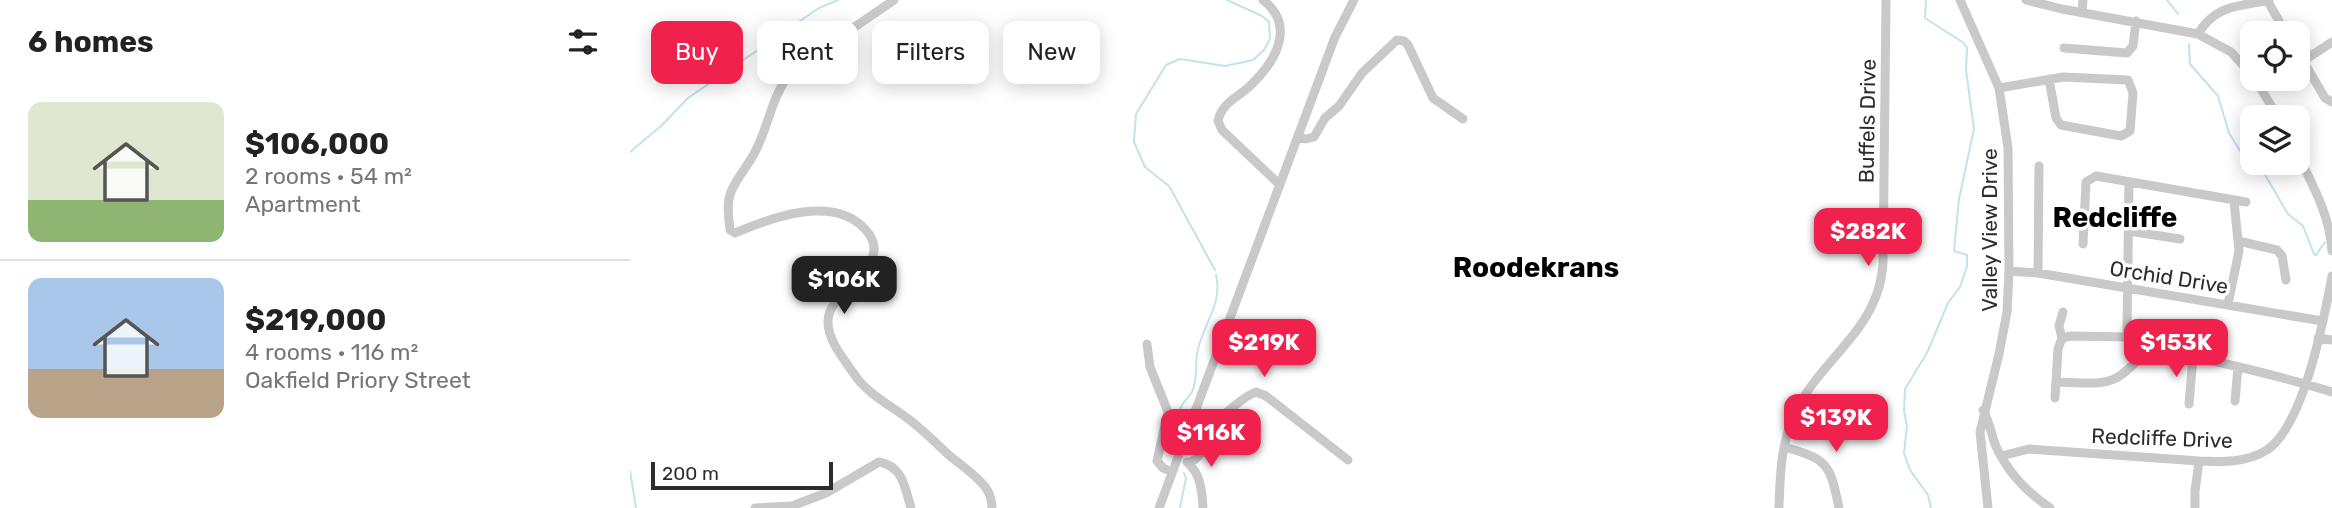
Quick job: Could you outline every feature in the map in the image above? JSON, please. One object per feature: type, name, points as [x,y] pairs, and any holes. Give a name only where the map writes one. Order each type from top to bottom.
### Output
[{"type":"street","points":[[894,0],[792,70],[783,80],[757,148],[731,192],[728,210],[731,232],[735,233],[771,219],[809,211],[843,215],[864,228],[873,246],[873,257],[831,309],[828,322],[831,337],[862,385],[911,421],[981,483],[990,497],[992,508]]},
{"type":"street","points":[[1263,0],[1277,13],[1281,22],[1282,33],[1278,46],[1260,75],[1227,103],[1218,121],[1223,130],[1280,185]]},
{"type":"street","points":[[1159,508],[1335,37],[1354,0]]},
{"type":"street","name":"Buffels Drive","points":[[1779,508],[1784,447],[1789,427],[1803,397],[1865,318],[1881,283],[1886,0]]},
{"type":"street","name":"Valley View Drive","points":[[1960,0],[1999,88],[2008,148],[2010,271],[2005,329],[1983,410],[1980,442],[1988,508]]},
{"type":"street","points":[[2026,0],[2199,34],[2231,52],[2240,62]]},
{"type":"street","points":[[2082,12],[2083,0]]},
{"type":"street","points":[[2199,34],[2210,16],[2231,4],[2268,0],[2279,21]]},
{"type":"street","points":[[2064,48],[2127,53],[2133,46],[2136,21]]},
{"type":"street","points":[[1298,137],[1314,137],[1325,118],[1339,106],[1362,73],[1396,40],[1404,41],[1408,45],[1433,98],[1463,119]]},
{"type":"street","points":[[2310,52],[2332,43]]},
{"type":"street","points":[[2310,73],[2325,98],[2332,102]]},
{"type":"street","points":[[1999,88],[2049,79],[2070,76],[2128,80],[2133,93],[2130,131],[2121,136],[2061,125],[2056,118],[2049,79]]},
{"type":"street","points":[[2038,273],[2039,166]]},
{"type":"street","points":[[2308,175],[2322,205],[2332,251]]},
{"type":"street","points":[[2083,244],[2084,191],[2086,182],[2096,176],[2246,202]]},
{"type":"street","points":[[2128,337],[2129,182]]},
{"type":"street","points":[[2228,304],[2238,258],[2234,201]]},
{"type":"street","points":[[2129,231],[2180,239]]},
{"type":"street","points":[[2238,241],[2277,250],[2282,256],[2286,280]]},
{"type":"street","name":"Orchid Drive","points":[[2010,271],[2038,273],[2322,321]]},
{"type":"street","name":"Redcliffe Drive","points":[[2001,456],[2029,449],[2199,461],[2241,460],[2268,449],[2287,426],[2306,384],[2332,276]]},
{"type":"street","points":[[2055,398],[2058,349],[2062,338],[2059,326],[2063,312]]},
{"type":"street","points":[[2062,338],[2071,335],[2128,337],[2147,350],[2238,367],[2332,393]]},
{"type":"street","points":[[2318,338],[2332,340]]},
{"type":"street","points":[[1147,344],[1150,368],[1168,412],[1157,461],[1172,472]]},
{"type":"street","points":[[2057,382],[2112,381],[2127,373],[2147,350]]},
{"type":"street","points":[[2189,404],[2193,357]]},
{"type":"street","points":[[2235,401],[2238,367]]},
{"type":"street","points":[[1189,463],[1199,458],[1213,425],[1256,392],[1266,396],[1348,460]]},
{"type":"street","points":[[1983,410],[1988,418],[1994,444],[2009,471],[2025,489],[2050,508]]},
{"type":"street","points":[[1784,447],[1824,463],[1831,477],[1839,508]]},
{"type":"street","points":[[1178,458],[1189,463],[1198,477],[1203,508]]},
{"type":"street","points":[[2195,508],[2199,461]]},
{"type":"street","points":[[755,508],[792,506],[837,488],[868,466],[879,462],[898,471],[911,508]]},
{"type":"waterway","points":[[630,152],[688,98],[819,8],[838,0]]},
{"type":"waterway","points":[[1215,270],[1169,186],[1145,167],[1134,142],[1136,114],[1166,65],[1180,59],[1225,66],[1253,60],[1264,50],[1270,39],[1269,22],[1227,0]]},
{"type":"waterway","points":[[1926,0],[1925,18],[1964,43],[1967,48],[1966,70],[1974,129],[1959,199],[1954,251],[1967,255],[1967,266],[1960,287],[1948,303],[1927,353],[1905,389],[1904,411],[1907,426],[1904,453],[1910,470],[1928,495],[1931,508]]},
{"type":"waterway","points":[[2167,0],[2178,14]]},
{"type":"waterway","points":[[2189,44],[2190,64],[2218,96],[2229,133],[2240,151]]},
{"type":"waterway","points":[[2265,175],[2288,214],[2303,226],[2314,254],[2316,255],[2325,242]]},
{"type":"waterway","points":[[1172,453],[1172,429],[1182,405],[1192,392],[1198,349],[1215,304],[1216,275]]},
{"type":"waterway","points":[[630,471],[636,508]]},
{"type":"waterway","points":[[1180,508],[1186,478],[1184,473]]},
{"type":"district","name":"Redcliffe","points":[[2115,217]]},
{"type":"district","name":"Roodekrans","points":[[1536,267]]}]
